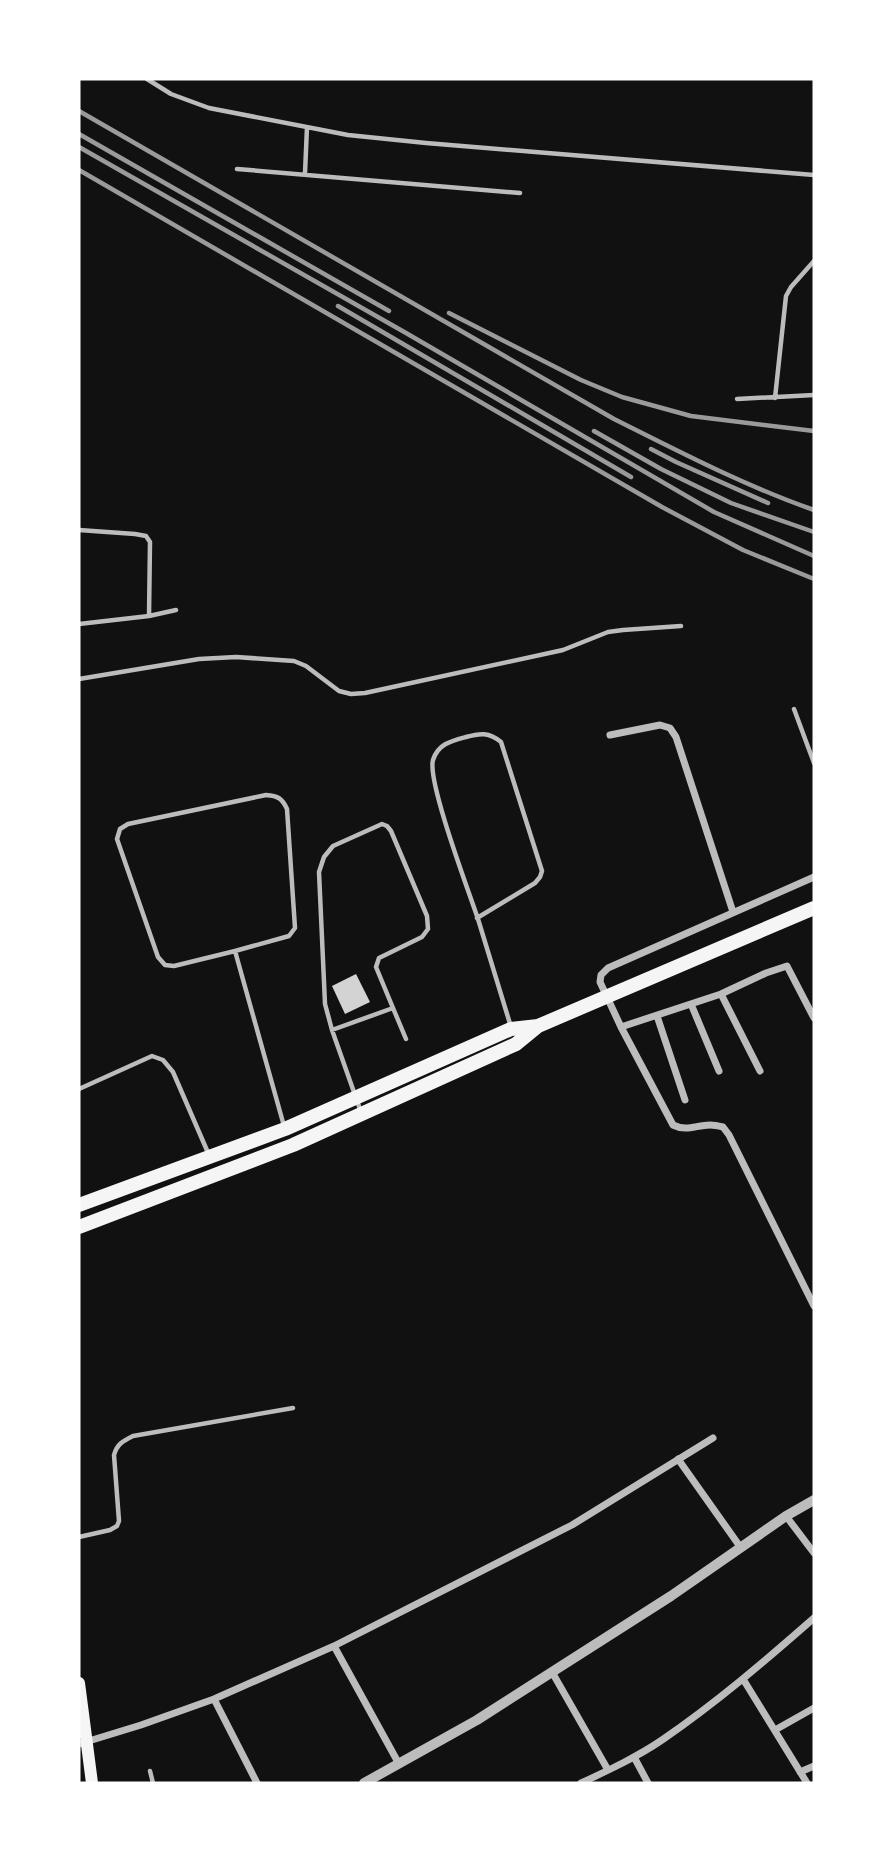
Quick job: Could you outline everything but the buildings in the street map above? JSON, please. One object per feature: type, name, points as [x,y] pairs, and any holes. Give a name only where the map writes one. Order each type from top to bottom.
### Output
[{"type":"main road","points":[[79,1227],[293,1145],[516,1044],[538,1026],[814,908]]},
{"type":"main road","points":[[79,1205],[285,1129],[511,1029],[538,1026]]},
{"type":"main road","points":[[79,1683],[83,1743],[92,1783]]},
{"type":"street","points":[[610,735],[660,725],[670,729],[676,737],[733,912]]},
{"type":"street","points":[[814,877],[608,968],[601,975],[600,982],[611,995],[621,1027],[673,1125],[690,1129],[710,1125],[723,1127],[729,1135],[814,1306]]},
{"type":"street","points":[[621,1027],[721,993],[787,966],[814,1018]]},
{"type":"street","points":[[721,993],[760,1071]]},
{"type":"street","points":[[691,1004],[719,1071]]},
{"type":"street","points":[[657,1016],[685,1100]]},
{"type":"street","points":[[83,1743],[214,1699],[334,1646],[572,1525],[713,1438]]},
{"type":"street","points":[[678,1459],[741,1548]]},
{"type":"street","points":[[364,1783],[477,1720],[671,1596],[786,1516],[814,1500]]},
{"type":"street","points":[[786,1516],[814,1553]]},
{"type":"street","points":[[582,1783],[661,1740],[743,1679],[814,1618]]},
{"type":"street","points":[[334,1646],[399,1764]]},
{"type":"street","points":[[552,1672],[608,1770]]},
{"type":"street","points":[[743,1679],[807,1783]]},
{"type":"street","points":[[214,1699],[257,1783]]},
{"type":"street","points":[[775,1730],[814,1708]]},
{"type":"street","points":[[634,1757],[648,1783]]},
{"type":"street","points":[[800,1772],[814,1766]]},
{"type":"lane","points":[[147,79],[171,94],[209,108],[348,135],[426,144],[814,175]]},
{"type":"lane","points":[[305,173],[307,127]]},
{"type":"lane","points":[[237,169],[520,193]]},
{"type":"lane","points":[[775,398],[786,296],[814,261]]},
{"type":"lane","points":[[737,399],[814,395]]},
{"type":"lane","points":[[79,530],[146,536],[150,542],[149,616]]},
{"type":"lane","points":[[79,624],[176,610]]},
{"type":"lane","points":[[79,678],[199,659],[236,657],[294,661],[306,666],[339,691],[365,693],[563,650],[608,632],[681,626]]},
{"type":"lane","points":[[794,709],[814,763]]},
{"type":"lane","points":[[477,918],[535,883],[542,871],[501,742],[480,733],[449,741],[442,746],[432,762],[432,770],[443,814],[516,1044]]},
{"type":"lane","points":[[266,795],[282,800],[287,809],[295,928],[289,936],[236,951],[174,966],[165,965],[158,957],[117,839],[120,829],[128,824],[266,795]]},
{"type":"lane","points":[[362,1113],[325,1004],[319,872],[324,857],[333,846],[382,824],[391,831],[427,916],[428,929],[422,937],[377,961],[376,967],[405,1039]]},
{"type":"lane","points":[[236,951],[285,1129]]},
{"type":"lane","points":[[332,1030],[393,1008]]},
{"type":"lane","points":[[79,1089],[152,1056],[163,1060],[173,1072],[210,1157]]},
{"type":"lane","points":[[79,1538],[117,1526],[119,1521],[114,1455],[116,1447],[124,1440],[133,1436],[293,1408]]},
{"type":"lane","points":[[150,1771],[153,1783]]},
{"type":"railway","points":[[79,111],[614,419],[738,479],[814,510]]},
{"type":"railway","points":[[79,134],[389,311]]},
{"type":"railway","points":[[79,147],[714,512],[814,556]]},
{"type":"railway","points":[[79,170],[662,507],[743,550],[814,579]]},
{"type":"railway","points":[[338,306],[631,477]]},
{"type":"railway","points":[[449,313],[581,380],[622,397],[691,416],[814,431]]},
{"type":"railway","points":[[594,431],[661,469],[731,503],[814,532]]},
{"type":"railway","points":[[651,449],[768,503]]}]
